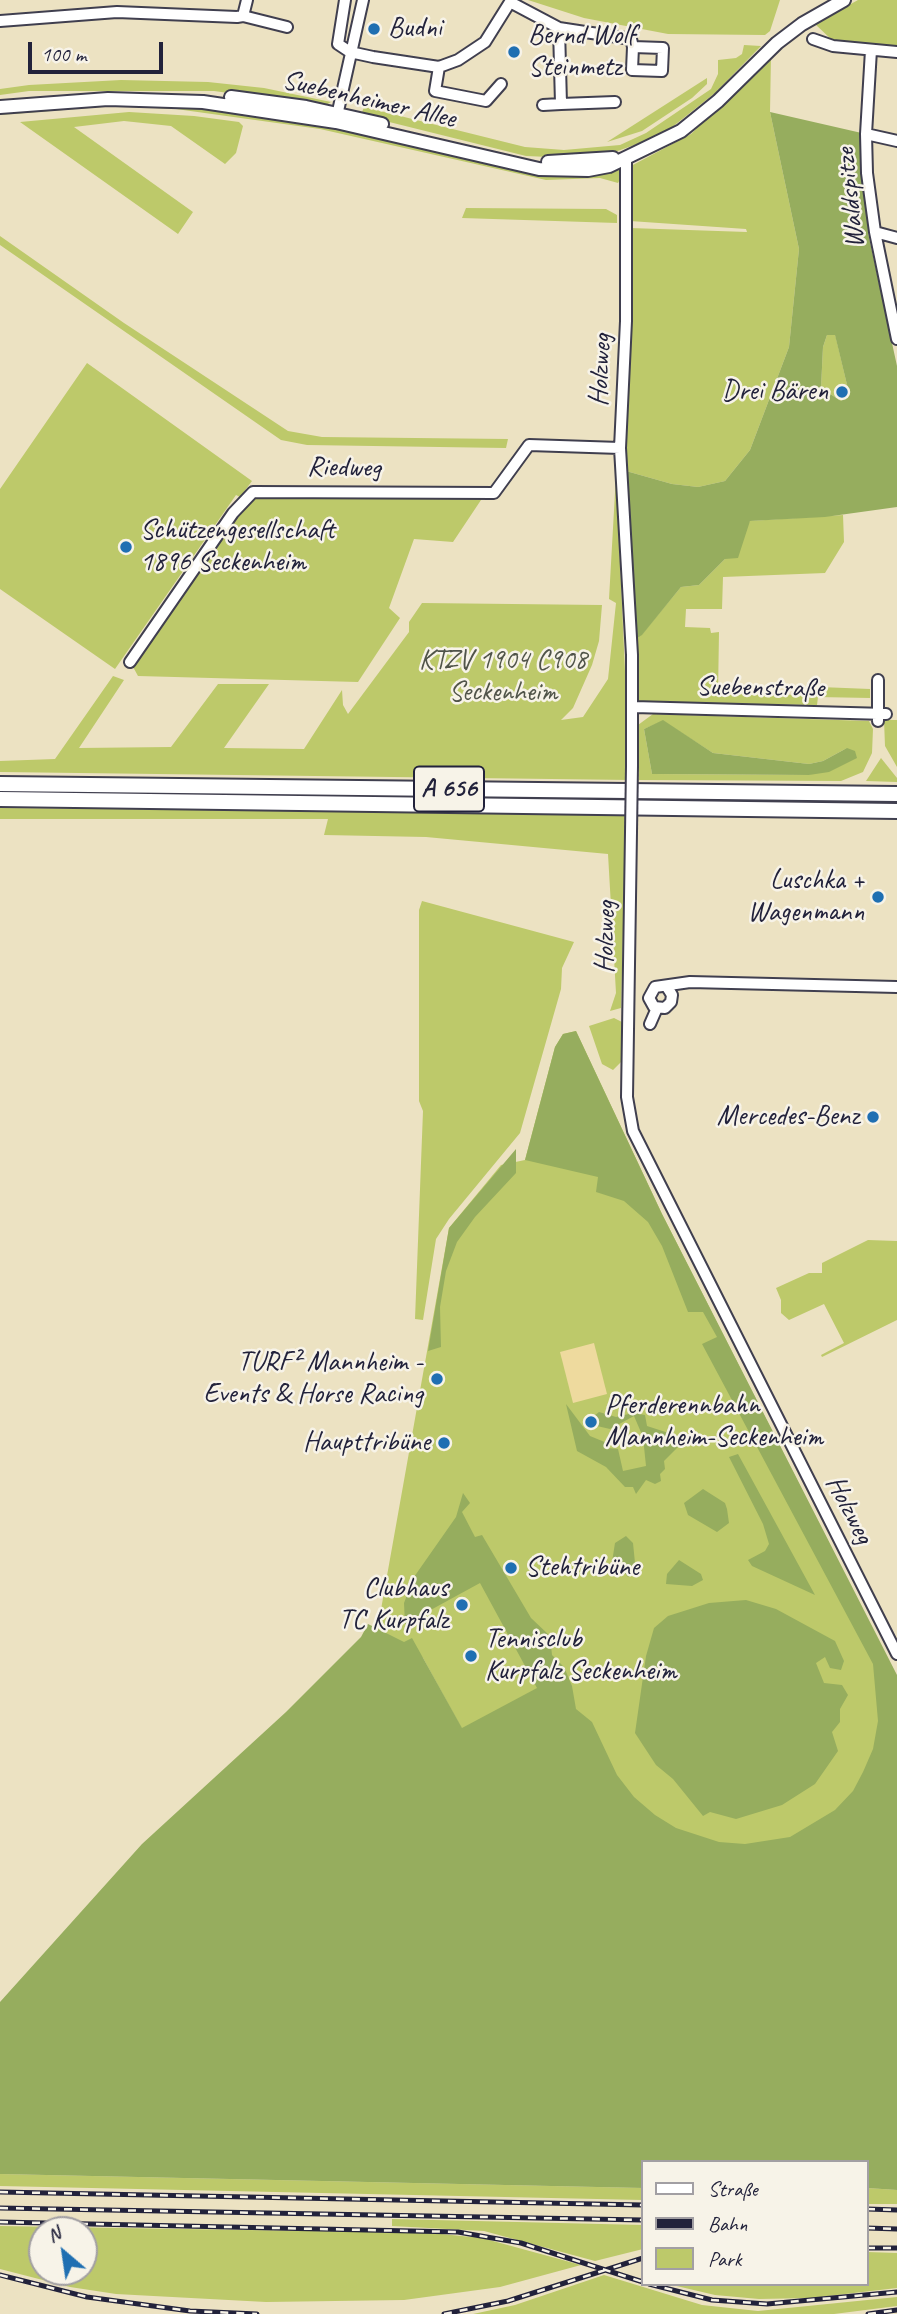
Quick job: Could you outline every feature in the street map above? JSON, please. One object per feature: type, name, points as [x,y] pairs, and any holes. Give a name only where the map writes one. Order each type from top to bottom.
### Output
[{"type":"highway","name":"A 656","points":[[0,784],[897,794]]},
{"type":"highway","name":"A 656","points":[[0,799],[897,811]]},
{"type":"main road","name":"Suebenheimer Allee","points":[[0,98],[74,93],[173,94],[254,100],[429,136],[513,161],[565,162],[626,158],[681,131],[718,101],[777,43],[802,24],[844,0]]},
{"type":"main road","name":"Suebenheimer Allee","points":[[0,107],[108,99],[202,102],[336,117]]},
{"type":"street","points":[[151,13],[152,0]]},
{"type":"street","points":[[243,16],[247,0]]},
{"type":"street","points":[[345,0],[337,40],[340,47],[350,52],[439,66],[458,60],[485,42],[510,2],[559,28],[631,39],[633,47]]},
{"type":"street","points":[[336,117],[363,0]]},
{"type":"street","points":[[0,21],[58,15],[151,13],[243,16],[287,27]]},
{"type":"street","points":[[559,28],[561,104]]},
{"type":"street","points":[[813,39],[832,46],[897,52]]},
{"type":"street","name":"Waldspitze","points":[[872,50],[866,134],[875,232],[897,339]]},
{"type":"street","points":[[439,66],[435,91],[486,101],[501,84]]},
{"type":"street","points":[[543,105],[615,102]]},
{"type":"street","points":[[866,134],[897,141]]},
{"type":"street","name":"Holzweg","points":[[626,158],[626,321],[620,448],[634,707],[627,1097],[633,1131],[897,1654]]},
{"type":"street","points":[[875,232],[897,237]]},
{"type":"street","name":"Riedweg","points":[[130,662],[233,513],[253,492],[494,493],[529,445],[620,448]]},
{"type":"street","name":"Suebenstraße","points":[[634,707],[881,716],[878,680]]},
{"type":"street","points":[[657,1008],[665,1008],[670,993],[690,982],[700,985],[897,987]]},
{"type":"street","points":[[649,998],[655,987],[670,993]]},
{"type":"street","points":[[628,998],[649,998]]},
{"type":"street","points":[[649,998],[657,1008]]},
{"type":"street","points":[[650,1024],[657,1008]]},
{"type":"green space","points":[[528,0],[780,0],[770,31],[765,35],[668,34],[584,18]]},
{"type":"green space","points":[[858,0],[897,0],[897,47],[833,41],[815,24]]},
{"type":"green space","points":[[744,45],[761,46],[715,93],[671,128],[651,139],[612,153],[526,156],[361,115],[364,107],[525,147],[564,150],[620,145],[646,133],[711,89],[718,74],[718,60],[736,58],[742,54]]},
{"type":"green space","points":[[771,55],[770,112],[799,249],[789,347],[750,450],[725,481],[698,487],[672,484],[626,471],[622,447],[630,228],[747,232],[746,229],[630,221],[631,166],[691,134]]},
{"type":"green space","points":[[707,78],[707,84],[692,98],[642,131],[607,142]]},
{"type":"green space","points":[[121,80],[208,82],[264,88],[331,102],[324,106],[214,91],[29,91],[0,95],[0,89],[29,85]]},
{"type":"green space","points":[[161,101],[286,115],[505,164],[614,166],[623,174],[618,183],[600,178],[546,180],[320,129],[176,109],[114,106],[0,115],[0,109]]},
{"type":"green space","points":[[129,112],[194,116],[239,122],[243,126],[236,153],[225,164],[171,126],[124,121],[74,127],[193,212],[178,234],[20,122]]},
{"type":"green space","points":[[770,112],[866,134],[868,233],[897,366],[897,507],[825,517],[750,521],[738,558],[725,559],[699,585],[681,587],[642,635],[634,640],[626,471],[672,484],[698,487],[725,481],[750,450],[789,347],[799,249]],"holes":[[[827,335],[835,335],[849,393],[841,401],[821,388],[823,347]]]},
{"type":"green space","points":[[466,208],[606,209],[617,215],[617,223],[462,218]]},
{"type":"green space","points":[[0,236],[124,323],[288,431],[322,437],[508,439],[506,448],[307,445],[281,440],[0,245]]},
{"type":"green space","points":[[835,334],[849,393],[841,401],[821,388],[823,347],[827,335]]},
{"type":"green space","points":[[87,363],[252,481],[240,497],[236,495],[115,669],[0,589],[0,489]]},
{"type":"green space","name":"KTZV 1904 C908 Seckenheim","points":[[616,475],[630,780],[0,772],[0,761],[55,759],[113,676],[124,680],[79,748],[171,747],[218,684],[269,684],[224,748],[304,749],[342,690],[343,705],[348,714],[409,632],[409,622],[422,603],[602,605],[599,641],[592,665],[573,708],[561,720],[583,717],[608,679],[616,603],[609,599]]},
{"type":"green space","points":[[262,497],[483,497],[453,542],[414,539],[389,608],[400,618],[358,682],[138,676],[132,665],[175,604],[180,602],[187,585],[239,514],[251,500]]},
{"type":"green space","points":[[843,515],[844,542],[825,573],[723,577],[722,609],[686,609],[685,627],[710,628],[711,633],[719,632],[718,694],[819,695],[820,687],[870,689],[870,698],[818,697],[817,705],[639,702],[634,640],[681,587],[699,585],[725,559],[750,521]]},
{"type":"green space","points":[[653,714],[869,721],[873,729],[872,753],[863,772],[841,781],[639,780],[638,725]],"holes":[[[663,721],[713,753],[809,764],[823,761],[847,748],[809,775],[652,774],[644,729]]]},
{"type":"green space","points":[[663,720],[713,753],[809,764],[823,761],[847,748],[855,751],[857,758],[829,772],[809,775],[652,774],[644,729]]},
{"type":"green space","points":[[884,720],[897,720],[897,767],[885,746]]},
{"type":"green space","points":[[881,758],[897,778],[897,782],[866,781]]},
{"type":"green space","points":[[0,789],[697,799],[677,801],[0,793]]},
{"type":"green space","points":[[774,800],[897,800],[897,804],[787,803]]},
{"type":"green space","points":[[0,808],[626,813],[621,1008],[610,1011],[616,993],[608,854],[426,837],[324,835],[328,819],[0,819]]},
{"type":"green space","points":[[422,901],[574,942],[562,968],[561,989],[520,1133],[449,1219],[436,1239],[423,1320],[415,1319],[423,1111],[419,1101],[419,910]]},
{"type":"green space","points":[[614,1018],[624,1023],[623,1060],[613,1070],[602,1064],[589,1026]]},
{"type":"green space","name":"Pferderennbahn Mannheim-Seckenheim","points":[[576,1031],[662,1214],[891,1665],[870,1789],[807,1840],[710,1851],[462,1729],[423,1658],[375,1632],[449,1228],[501,1165],[525,1160],[555,1047],[563,1034]]},
{"type":"green space","points":[[576,1031],[662,1214],[897,1675],[897,2190],[869,2188],[869,2160],[642,2160],[642,2188],[0,2174],[0,2002],[142,1844],[286,1712],[361,1637],[368,1624],[404,1642],[412,1638],[462,1728],[537,1688],[480,1583],[405,1624],[404,1603],[414,1577],[456,1517],[463,1493],[470,1503],[462,1512],[475,1537],[482,1535],[531,1618],[550,1636],[552,1655],[564,1667],[572,1686],[576,1709],[592,1722],[617,1775],[634,1797],[655,1815],[676,1828],[719,1842],[745,1844],[790,1837],[835,1810],[853,1791],[863,1772],[873,1749],[878,1721],[873,1664],[702,1344],[717,1337],[703,1312],[688,1312],[662,1246],[648,1222],[624,1201],[596,1192],[598,1177],[525,1160],[555,1047],[563,1034]]},
{"type":"green space","points":[[516,1149],[516,1173],[475,1217],[457,1242],[446,1271],[440,1307],[441,1347],[428,1351],[449,1228]]},
{"type":"green space","points":[[868,1240],[897,1241],[897,1320],[822,1357],[821,1355],[844,1343],[824,1304],[789,1320],[781,1313],[781,1300],[776,1288],[809,1273],[822,1273],[822,1263]]},
{"type":"green space","points":[[566,1404],[590,1436],[607,1443],[608,1448],[618,1449],[623,1471],[646,1466],[643,1437],[634,1416],[610,1429],[597,1426],[589,1420],[599,1412],[616,1417],[633,1413],[645,1415],[647,1426],[681,1437],[680,1445],[664,1461],[665,1469],[660,1474],[661,1481],[655,1484],[646,1480],[636,1494],[633,1487],[625,1487],[606,1467],[577,1451]]},
{"type":"green space","points":[[738,1454],[815,1595],[752,1566],[748,1560],[765,1551],[769,1544],[763,1524],[729,1457]]},
{"type":"green space","points":[[703,1489],[725,1503],[727,1509],[729,1523],[717,1532],[688,1515],[684,1503]]},
{"type":"green space","points":[[626,1536],[633,1543],[635,1563],[635,1572],[628,1577],[622,1570],[617,1571],[612,1562],[615,1543]]},
{"type":"green space","points":[[679,1560],[701,1574],[703,1580],[692,1586],[666,1584],[667,1574]]},
{"type":"green space","points":[[746,1600],[776,1609],[835,1641],[844,1661],[841,1670],[830,1668],[825,1657],[816,1663],[824,1683],[842,1685],[848,1695],[840,1709],[840,1722],[832,1732],[838,1751],[815,1784],[782,1805],[736,1819],[710,1812],[703,1816],[673,1779],[656,1765],[635,1733],[646,1656],[654,1628],[668,1616],[709,1603]]},
{"type":"green space","points":[[0,2174],[642,2188],[642,2200],[0,2186]]},
{"type":"green space","points":[[869,2188],[897,2190],[897,2204],[869,2204]]},
{"type":"green space","points":[[392,2219],[642,2225],[642,2249],[595,2261],[484,2231],[392,2226]]},
{"type":"green space","points":[[0,2226],[28,2226],[28,2276],[0,2269]]},
{"type":"green space","points":[[98,2228],[431,2233],[482,2238],[581,2265],[500,2287],[404,2300],[266,2302],[116,2294],[66,2286],[98,2286]]},
{"type":"green space","points":[[869,2252],[897,2253],[897,2288],[811,2298],[759,2299],[715,2295],[677,2286],[869,2286]]},
{"type":"green space","points":[[604,2275],[702,2305],[758,2311],[897,2297],[897,2306],[834,2314],[473,2314],[515,2305]]},
{"type":"sand","points":[[594,1343],[607,1394],[573,1403],[560,1352]]},
{"type":"railway","points":[[0,2192],[642,2205]]},
{"type":"railway","points":[[0,2208],[642,2220]]},
{"type":"railway","points":[[869,2209],[897,2210]]},
{"type":"railway","points":[[0,2222],[458,2232],[521,2243],[642,2282]]},
{"type":"railway","points":[[869,2228],[897,2229]]},
{"type":"railway","points":[[869,2248],[897,2248]]},
{"type":"railway","points":[[444,2314],[508,2301],[642,2258]]},
{"type":"railway","points":[[0,2275],[87,2297],[190,2311],[257,2314]]},
{"type":"railway","points":[[657,2286],[712,2300],[767,2304],[897,2292]]},
{"type":"railway","points":[[868,2314],[897,2310]]},
{"type":"place","name":"Budni","points":[[374,29]]},
{"type":"place","name":"Bernd Wolf Steinmetz","points":[[514,52]]},
{"type":"place","name":"Drei Bären","points":[[842,392]]},
{"type":"place","name":"Schützengesellschaft 1896 Seckenheim","points":[[126,547]]},
{"type":"place","name":"Luschka + Wagenmann","points":[[878,897]]},
{"type":"place","name":"Mercedes-Benz","points":[[873,1117]]},
{"type":"place","name":"TURF² Mannheim - Events & Horse Racing","points":[[437,1379]]},
{"type":"place","name":"Pferderennbahn Mannheim-Seckenheim","points":[[591,1422]]},
{"type":"place","name":"Haupttribüne","points":[[444,1443]]},
{"type":"place","name":"Stehtribüne","points":[[511,1568]]},
{"type":"place","name":"Clubhaus TC Kurpfalz","points":[[462,1605]]},
{"type":"place","name":"Tennisclub Kurpfalz Seckenheim","points":[[471,1656]]}]
